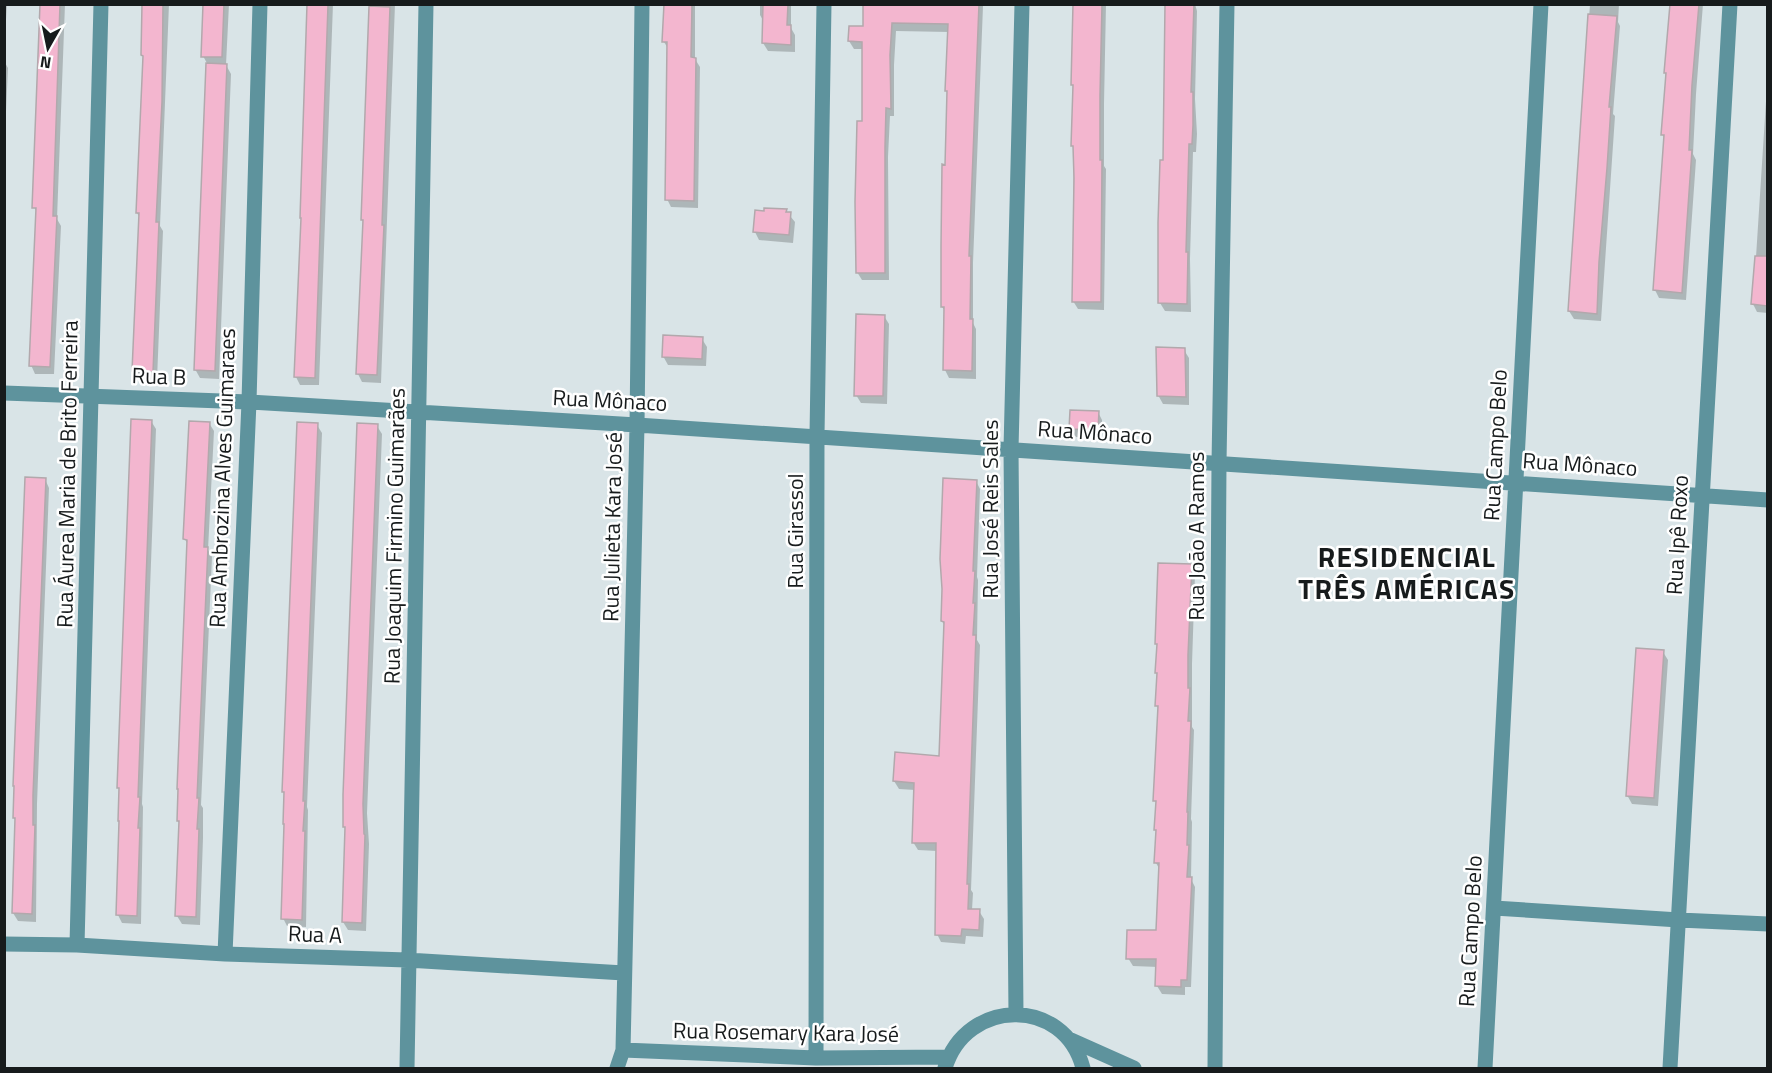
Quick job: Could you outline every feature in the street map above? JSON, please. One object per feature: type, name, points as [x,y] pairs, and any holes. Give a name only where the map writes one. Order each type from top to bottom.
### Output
[{"type":"street","name":"Rua Áurea Maria de Brito Ferreira","points":[[76,945],[101,4]]},
{"type":"street","name":"Rua Ambrozina Alves Guimaraes","points":[[225,954],[249,402],[260,4]]},
{"type":"street","name":"Rua Joaquim Firmino Guimarães","points":[[407,1068],[407,960],[426,4]]},
{"type":"street","name":"Rua Julieta Kara José","points":[[617,1068],[623,1050],[637,424],[642,4]]},
{"type":"street","name":"Rua Girassol","points":[[816,1058],[817,435],[824,4]]},
{"type":"street","name":"Rua José Reis Sales","points":[[1016,1014],[1011,449],[1022,4]]},
{"type":"street","name":"Rua João A Ramos","points":[[1215,1068],[1219,462],[1227,4]]},
{"type":"street","name":"Rua Campo Belo","points":[[1485,1068],[1541,4]]},
{"type":"street","name":"Rua Ipê Roxo","points":[[1670,1068],[1730,4]]},
{"type":"street","name":"Rua B","points":[[4,393],[249,402],[419,412]]},
{"type":"street","name":"Rua Mônaco","points":[[419,412],[817,435],[1767,500]]},
{"type":"street","points":[[1494,908],[1767,924]]},
{"type":"street","name":"Rua A","points":[[4,944],[76,945],[225,954],[407,960],[624,973]]},
{"type":"street","name":"Rua Rosemary Kara José","points":[[623,1050],[947,1063],[957,1042],[969,1030],[983,1021],[1016,1014],[1035,1017],[1053,1026],[1068,1038],[1134,1068]]},
{"type":"street","name":"Rua Rosemary Kara José","points":[[1068,1038],[1080,1057],[1083,1068]]},
{"type":"building","points":[[40,4],[60,4],[53,216],[57,216],[50,367],[29,366],[36,208],[32,208]]},
{"type":"building","points":[[142,4],[163,4],[162,102],[156,222],[159,222],[153,372],[132,371],[139,213],[136,213],[143,56],[141,55]]},
{"type":"building","points":[[203,4],[224,4],[222,57],[201,57]]},
{"type":"building","points":[[307,4],[328,5],[315,378],[294,377]]},
{"type":"building","points":[[664,4],[692,4],[691,57],[696,58],[694,201],[665,200],[667,42],[662,42]]},
{"type":"building","points":[[763,4],[788,4],[787,25],[791,25],[791,45],[762,43]]},
{"type":"building","points":[[863,4],[979,4],[969,256],[971,256],[970,319],[973,319],[972,371],[943,370],[942,164],[945,165],[948,24],[892,23],[891,109],[886,108],[885,273],[856,273],[857,121],[862,121],[862,42],[848,41],[849,26],[863,26]]},
{"type":"building","points":[[1073,4],[1102,4],[1101,302],[1072,302]]},
{"type":"building","points":[[1165,4],[1194,4],[1191,92],[1193,92],[1193,125],[1192,144],[1189,144],[1186,252],[1188,252],[1187,304],[1158,303],[1158,223],[1160,160],[1163,160]]},
{"type":"building","points":[[1670,4],[1699,4],[1692,85],[1689,150],[1692,150],[1682,293],[1653,290],[1664,135],[1661,135],[1666,73],[1664,73]]},
{"type":"building","points":[[369,6],[390,7],[377,375],[356,374]]},
{"type":"building","points":[[1588,14],[1617,16],[1609,107],[1611,107],[1597,314],[1568,311]]},
{"type":"building","points":[[206,63],[227,64],[215,371],[194,370]]},
{"type":"building","points":[[764,208],[787,209],[786,212],[791,212],[789,235],[753,232],[755,210],[764,211]]},
{"type":"building","points":[[1755,256],[1767,256],[1767,306],[1751,304]]},
{"type":"building","points":[[856,314],[885,315],[883,396],[854,396]]},
{"type":"building","points":[[663,335],[703,337],[702,359],[662,357]]},
{"type":"building","points":[[1156,347],[1185,348],[1186,397],[1157,396]]},
{"type":"building","points":[[1070,410],[1099,411],[1098,430],[1069,429]]},
{"type":"building","points":[[131,419],[152,420],[138,797],[140,797],[138,828],[140,828],[137,916],[116,915],[119,821],[119,788],[117,788]]},
{"type":"building","points":[[189,421],[210,422],[204,547],[208,547],[197,798],[199,798],[197,829],[199,829],[196,917],[175,916],[179,821],[177,821],[177,789],[187,540],[183,539]]},
{"type":"building","points":[[297,422],[318,423],[303,801],[305,801],[303,831],[305,831],[302,920],[281,919],[284,824],[284,792],[282,792]]},
{"type":"building","points":[[357,423],[378,424],[363,804],[365,835],[362,923],[342,922],[345,827],[343,827],[343,795]]},
{"type":"building","points":[[25,477],[46,478],[33,795],[33,825],[35,825],[32,914],[12,913],[15,818],[13,818],[13,786]]},
{"type":"building","points":[[943,478],[977,480],[973,571],[975,571],[973,603],[975,603],[973,635],[976,635],[967,884],[969,884],[968,909],[980,909],[979,930],[962,929],[961,936],[935,935],[936,843],[912,843],[914,783],[893,781],[895,752],[939,756],[944,622],[941,621],[940,559]]},
{"type":"building","points":[[1158,563],[1192,564],[1188,655],[1188,688],[1190,688],[1188,721],[1191,721],[1187,877],[1192,877],[1187,980],[1181,980],[1181,987],[1155,986],[1156,959],[1126,959],[1127,930],[1156,930],[1159,863],[1154,863],[1156,801],[1153,801],[1158,706],[1155,706],[1157,644],[1155,644]]},
{"type":"building","points":[[1636,648],[1664,650],[1654,798],[1626,796]]},
{"type":"district","name":"RESIDENCIAL TRÊS AMÉRICAS","points":[[1407,572]]}]
